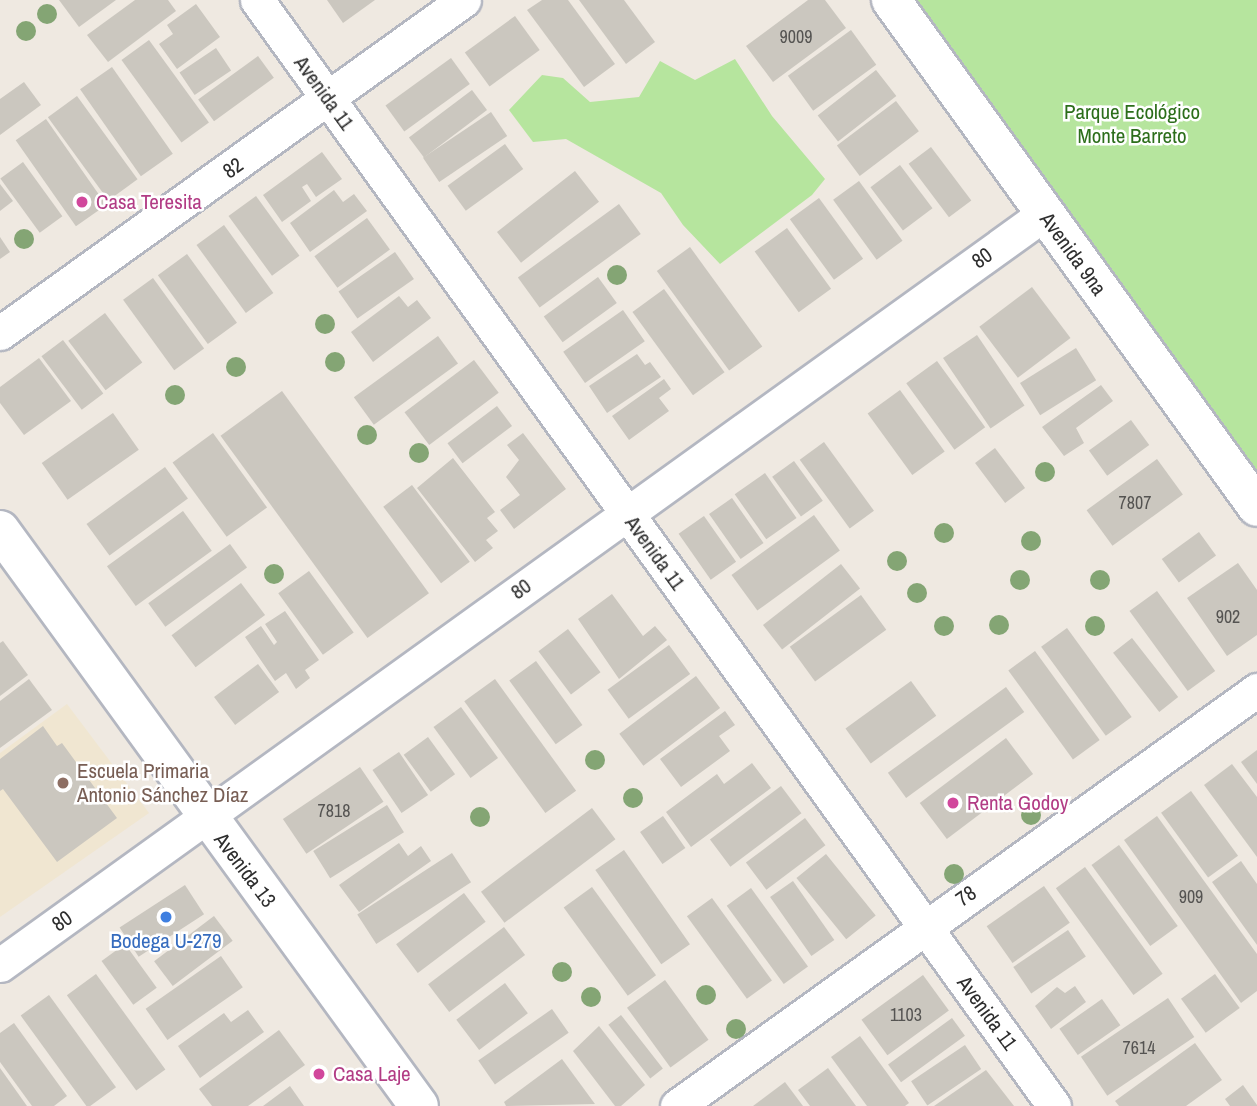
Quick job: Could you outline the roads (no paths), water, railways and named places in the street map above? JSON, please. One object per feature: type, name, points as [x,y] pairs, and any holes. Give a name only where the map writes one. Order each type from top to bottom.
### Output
[{"type":"street","name":"Avenida 11","points":[[257,0],[1054,1106]]},
{"type":"street","name":"82","points":[[0,334],[464,0]]},
{"type":"street","name":"Avenida 9na","points":[[891,0],[1257,507]]},
{"type":"street","name":"80","points":[[0,965],[207,819],[626,513],[1044,214]]},
{"type":"street","name":"Avenida 13","points":[[0,530],[207,819],[419,1106]]},
{"type":"street","name":"78","points":[[677,1106],[924,925],[1257,690]]},
{"type":"place","name":"Casa Teresita","points":[[82,202]]},
{"type":"place","name":"Escuela Primaria Antonio Sánchez Díaz","points":[[63,783]]},
{"type":"place","name":"Renta Godoy","points":[[953,803]]},
{"type":"place","name":"Bodega U-279","points":[[166,917]]},
{"type":"place","name":"Casa Laje","points":[[319,1074]]},
{"type":"park label","name":"Parque Ecológico Monte Barreto","points":[[1132,124]]}]
